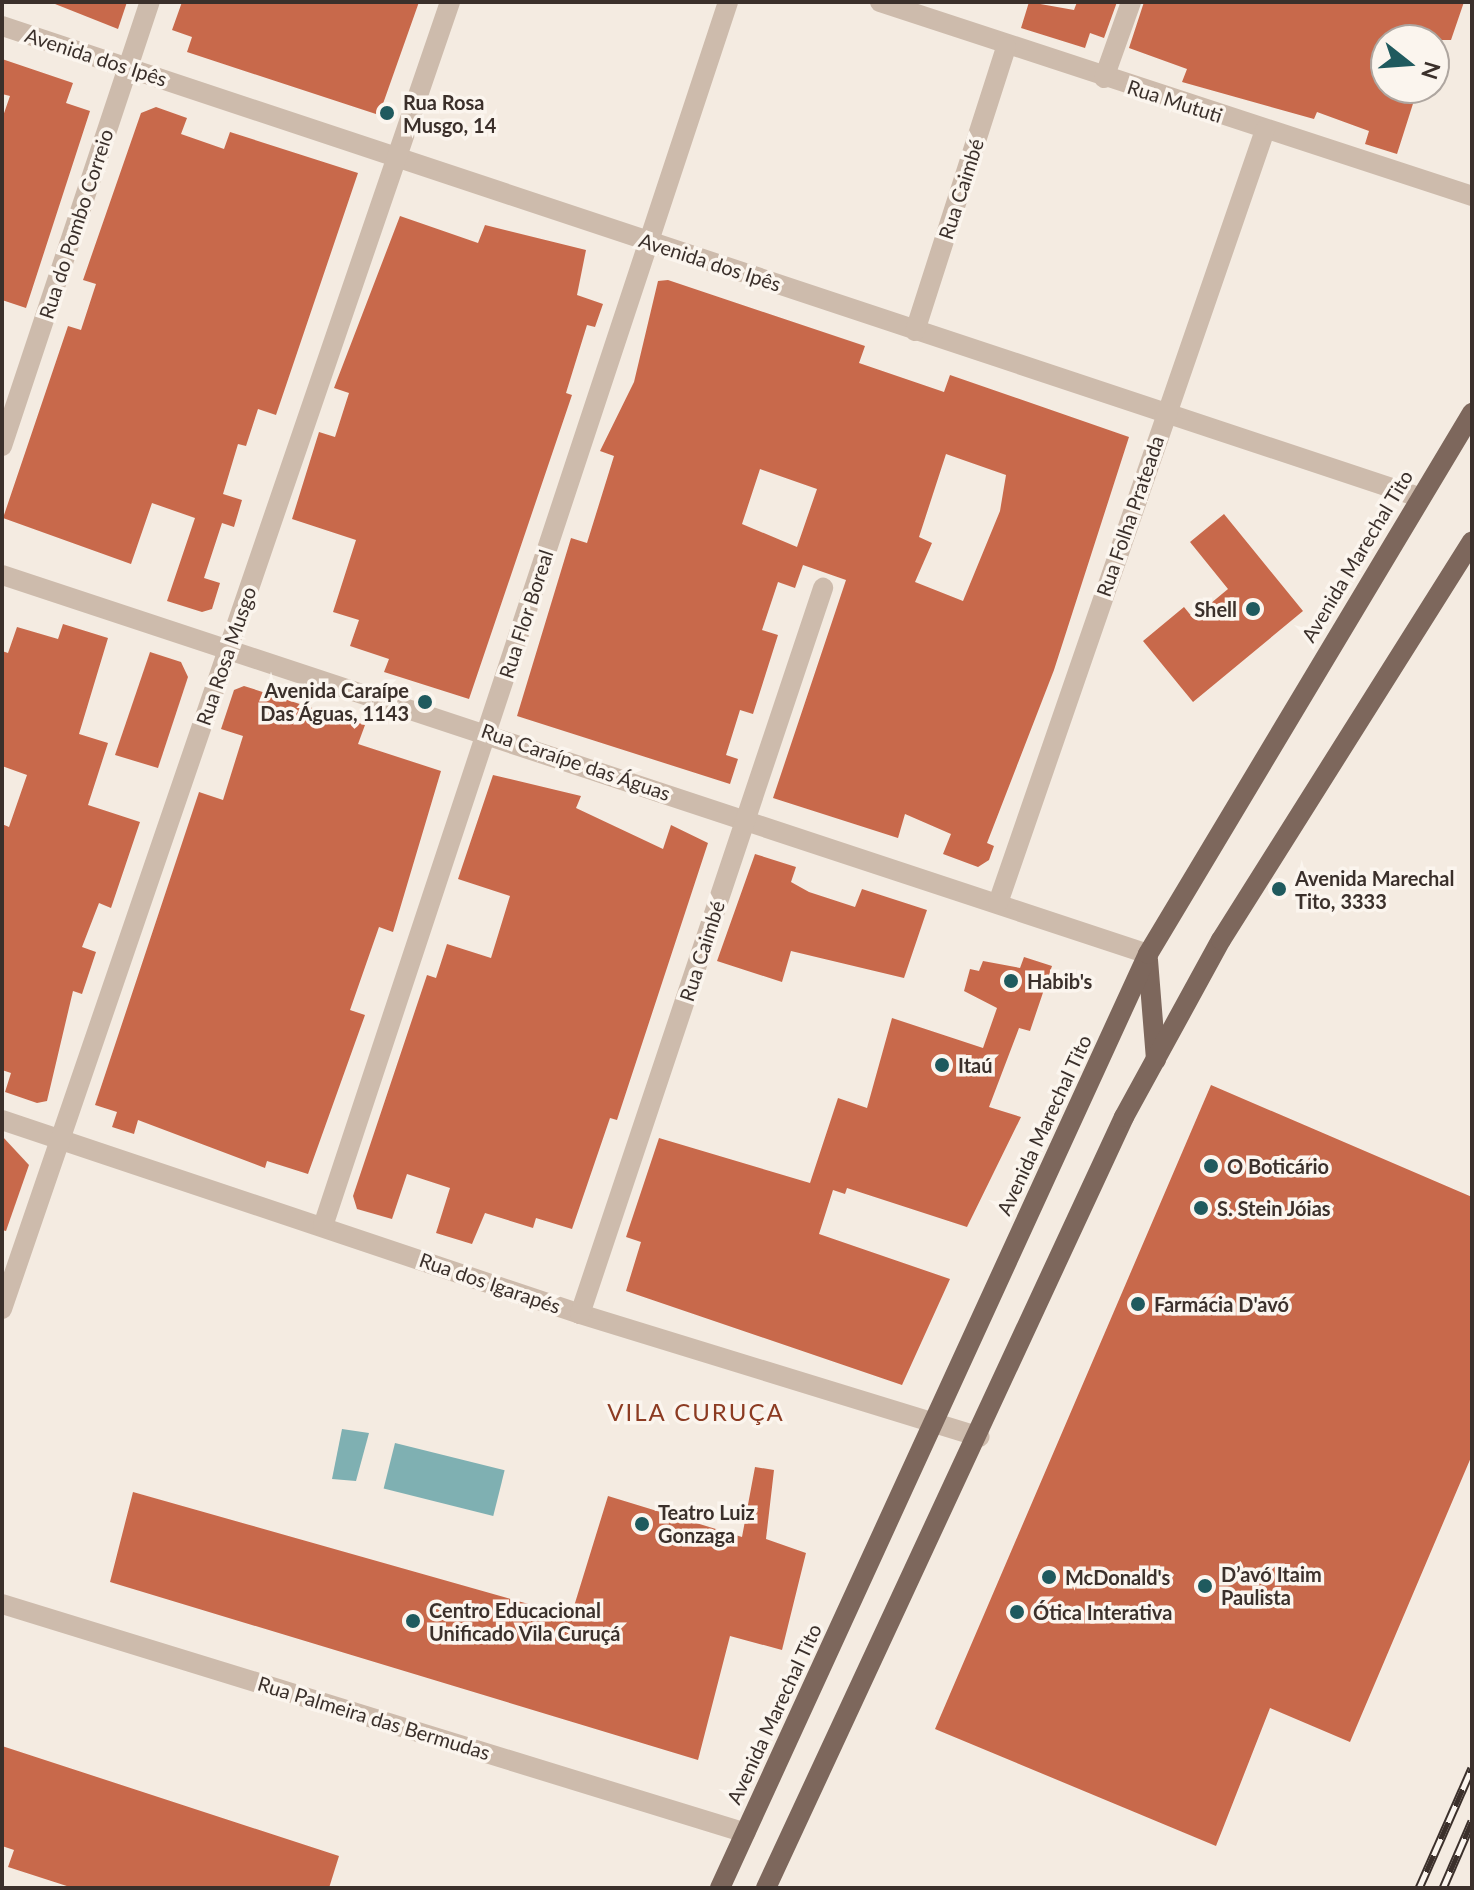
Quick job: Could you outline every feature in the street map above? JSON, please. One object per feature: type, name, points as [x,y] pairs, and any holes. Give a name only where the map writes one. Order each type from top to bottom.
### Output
[{"type":"main road","name":"Avenida Marechal Tito","points":[[720,1888],[1148,954],[1472,413]]},
{"type":"main road","points":[[766,1888],[1156,1060],[1221,940],[1472,541]]},
{"type":"main road","points":[[1148,954],[1156,1060]]},
{"type":"street","name":"Rua do Pombo Correio","points":[[2,446],[150,2]]},
{"type":"street","name":"Rua Rosa Musgo","points":[[2,1309],[450,2]]},
{"type":"street","name":"Rua Flor Boreal","points":[[323,1226],[728,2]]},
{"type":"street","name":"Rua Mututi","points":[[880,2],[1006,47],[1472,196]]},
{"type":"street","points":[[1104,78],[1131,2]]},
{"type":"street","name":"Avenida dos Ipês","points":[[2,26],[1164,416],[1419,497]]},
{"type":"street","name":"Rua Caimbé","points":[[915,331],[1006,47]]},
{"type":"street","name":"Rua Folha Prateada","points":[[998,903],[1265,130]]},
{"type":"street","name":"Rua Caraípe das Águas","points":[[2,575],[228,651],[487,731],[1148,954]]},
{"type":"street","name":"Rua Caimbé","points":[[580,1314],[823,588]]},
{"type":"street","name":"Rua dos Igarapés","points":[[2,1120],[580,1314],[980,1437]]},
{"type":"street","name":"Rua Palmeira das Bermudas","points":[[2,1604],[746,1833]]},
{"type":"water","points":[[342,1429],[369,1433],[356,1481],[332,1479]]},
{"type":"water","points":[[395,1443],[505,1470],[493,1516],[384,1489]]},
{"type":"building","points":[[50,2],[127,2],[118,29]]},
{"type":"building","points":[[182,2],[419,2],[379,115],[187,52],[192,37],[172,30]]},
{"type":"building","points":[[1029,2],[1074,10],[1077,2],[1117,2],[1104,38],[1090,33],[1085,48],[1021,28]]},
{"type":"building","points":[[1144,2],[1464,2],[1451,40],[1450,24],[1370,24],[1370,104],[1413,104],[1397,154],[1365,144],[1369,131],[1317,112],[1314,119],[1182,82],[1187,69],[1129,48]]},
{"type":"building","points":[[2,59],[73,83],[66,103],[90,111],[26,308],[2,300],[2,119],[10,96],[2,94]]},
{"type":"building","points":[[156,107],[187,118],[181,134],[224,149],[230,132],[358,173],[276,415],[258,409],[246,446],[238,444],[223,494],[242,500],[234,527],[222,523],[204,578],[220,583],[212,609],[202,612],[167,601],[195,518],[152,503],[131,564],[3,518],[68,326],[81,330],[96,284],[83,280],[141,113]]},
{"type":"building","points":[[400,216],[478,243],[485,225],[586,250],[577,295],[603,304],[595,327],[587,325],[566,393],[572,395],[469,699],[384,672],[389,659],[350,646],[359,620],[333,612],[356,540],[292,519],[319,432],[335,437],[349,393],[334,388]]},
{"type":"building","points":[[668,280],[865,346],[859,363],[944,392],[950,375],[1129,437],[1054,670],[987,843],[994,846],[989,860],[978,867],[943,854],[951,834],[905,814],[898,838],[773,798],[846,580],[803,565],[795,588],[778,582],[762,630],[778,635],[753,714],[740,710],[726,755],[738,759],[730,784],[517,716],[571,538],[587,543],[614,456],[600,451],[634,382],[658,281]],"holes":[[[946,454],[1006,475],[1000,511],[963,601],[915,582],[932,543],[919,537]],[[760,469],[817,489],[797,547],[742,524]]]},
{"type":"building","name":"Shell","points":[[1224,514],[1303,611],[1193,702],[1143,641],[1184,607],[1193,618],[1228,589],[1190,542]]},
{"type":"building","points":[[63,624],[108,638],[79,734],[108,743],[88,805],[140,822],[111,908],[99,903],[82,947],[96,952],[82,994],[73,991],[47,1101],[37,1103],[5,1092],[11,1073],[2,1070],[2,824],[9,827],[27,775],[2,766],[2,651],[8,653],[17,627],[58,639]]},
{"type":"building","points":[[150,652],[181,662],[188,677],[158,768],[115,755]]},
{"type":"building","points":[[244,686],[365,725],[358,744],[441,771],[393,932],[379,927],[350,1010],[365,1015],[308,1174],[267,1161],[265,1168],[138,1120],[134,1134],[112,1127],[117,1112],[95,1105],[199,792],[223,800],[243,736],[221,729],[234,690]]},
{"type":"building","points":[[493,775],[581,796],[576,808],[663,849],[671,825],[708,843],[617,1120],[610,1118],[572,1229],[536,1218],[533,1228],[485,1213],[472,1244],[436,1233],[450,1188],[407,1174],[392,1219],[357,1209],[353,1196],[427,975],[436,978],[447,944],[491,958],[510,896],[458,879]]},
{"type":"building","points":[[755,854],[796,867],[791,882],[809,892],[855,907],[862,889],[927,910],[904,978],[791,951],[782,982],[717,961]]},
{"type":"building","points":[[1024,957],[1052,966],[1030,1031],[1019,1028],[989,1107],[1021,1117],[967,1227],[847,1188],[845,1194],[833,1190],[819,1234],[950,1279],[902,1385],[626,1291],[641,1242],[626,1237],[659,1138],[810,1183],[838,1098],[867,1108],[892,1018],[983,1048],[997,1008],[964,991],[970,969],[979,971],[983,961],[1020,968]]},
{"type":"building","name":"D’avó Itaim Paulista","points":[[1211,1085],[1472,1197],[1472,1455],[1350,1742],[1270,1708],[1216,1846],[935,1729]]},
{"type":"building","points":[[2,1136],[29,1165],[6,1231],[2,1230]]},
{"type":"building","name":"Centro Educacional Unificado Vila Curuçá","points":[[755,1467],[774,1470],[766,1539],[806,1553],[782,1650],[730,1636],[698,1760],[110,1582],[133,1492],[571,1616],[608,1496],[742,1537]]},
{"type":"building","points":[[2,1746],[339,1856],[329,1888],[73,1888],[8,1867],[14,1850],[2,1846]]},
{"type":"railway","points":[[1419,1888],[1472,1768]]},
{"type":"railway","points":[[1443,1888],[1472,1821]]},
{"type":"place","name":"Rua Rosa Musgo, 14","points":[[387,113]]},
{"type":"place","name":"Shell","points":[[1253,609]]},
{"type":"place","name":"Avenida Caraípe Das Águas, 1143","points":[[425,702]]},
{"type":"place","name":"Avenida Marechal Tito, 3333","points":[[1279,889]]},
{"type":"place","name":"Habib's","points":[[1011,981]]},
{"type":"place","name":"Itaú","points":[[942,1065]]},
{"type":"place","name":"O Boticário","points":[[1211,1166]]},
{"type":"place","name":"S. Stein Jóias","points":[[1201,1208]]},
{"type":"place","name":"Farmácia D'avó","points":[[1138,1304]]},
{"type":"place","name":"Teatro Luiz Gonzaga","points":[[642,1524]]},
{"type":"place","name":"McDonald's","points":[[1049,1577]]},
{"type":"place","name":"D’avó Itaim Paulista","points":[[1205,1586]]},
{"type":"place","name":"Ótica Interativa","points":[[1017,1612]]},
{"type":"place","name":"Centro Educacional Unificado Vila Curuçá","points":[[413,1621]]},
{"type":"district","name":"VILA CURUÇA","points":[[696,1412]]}]
